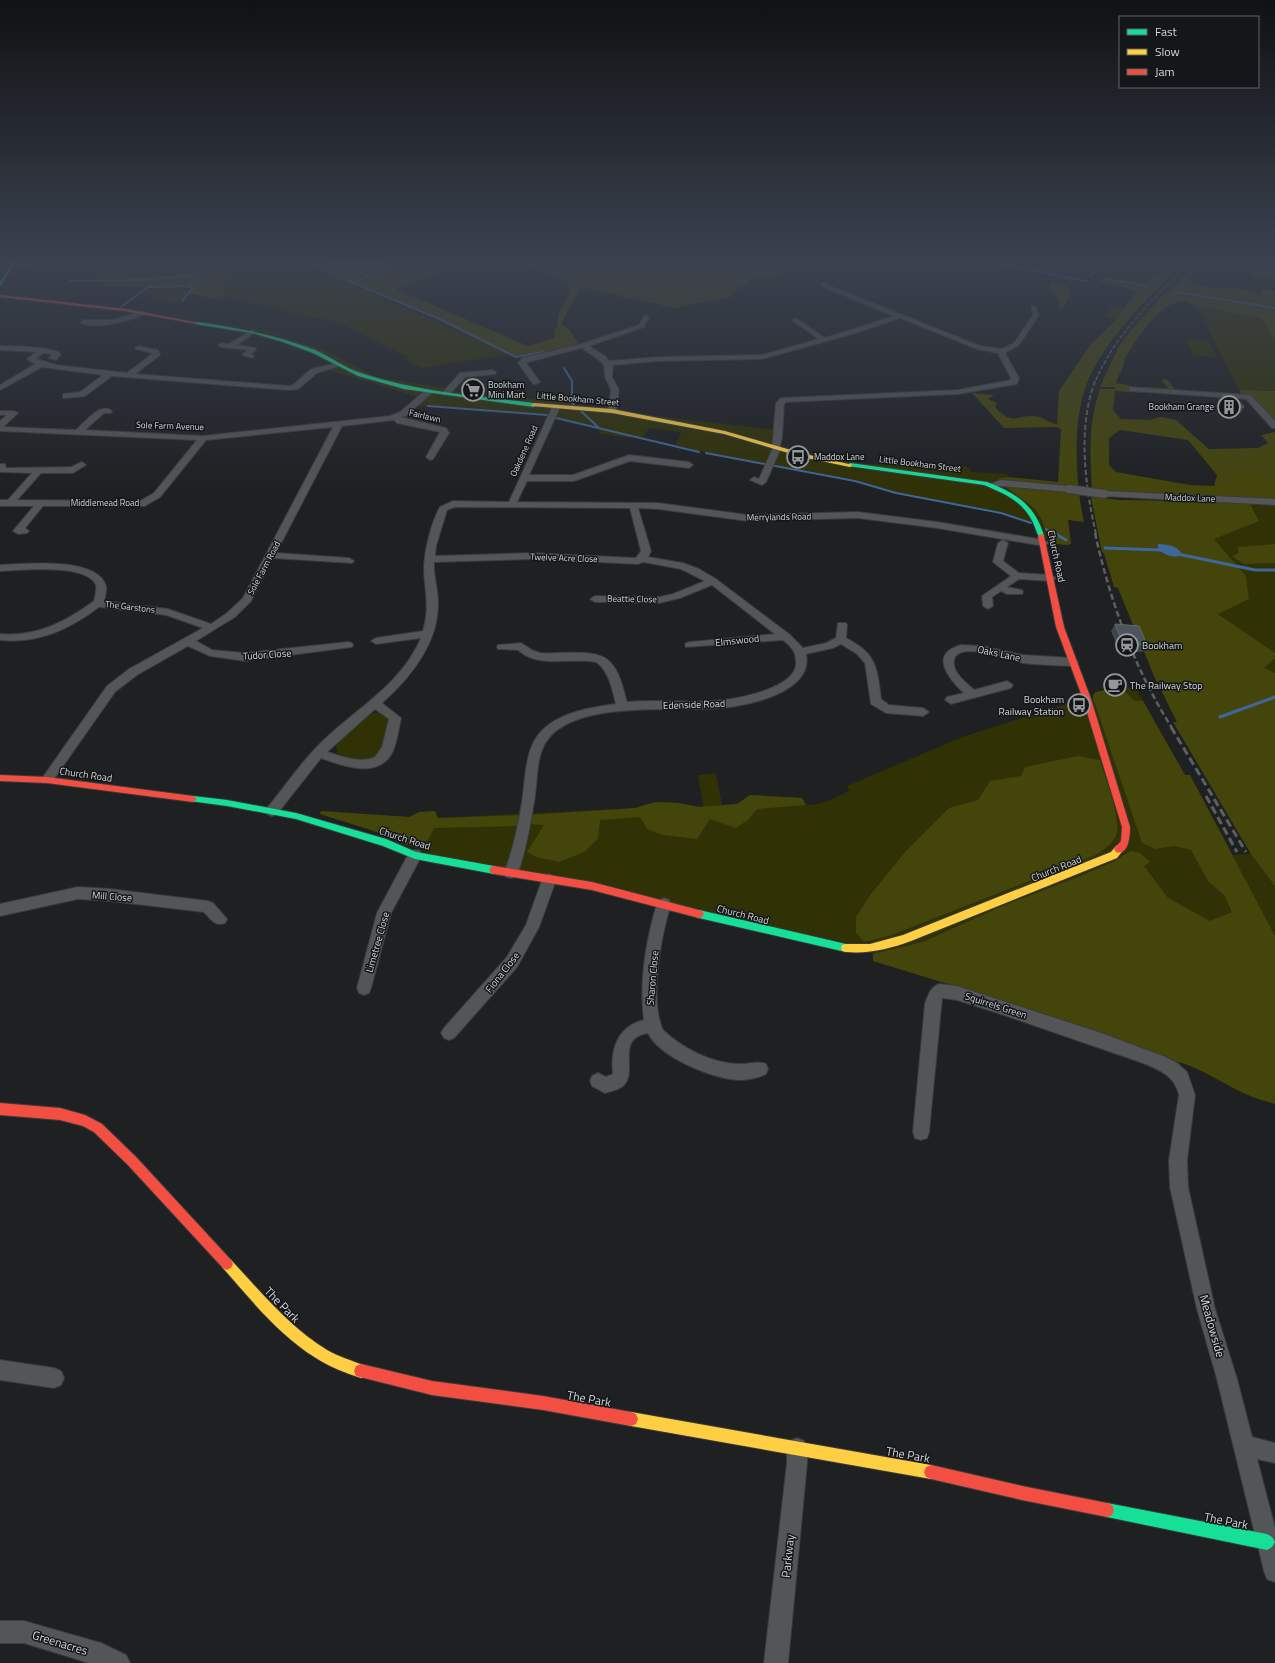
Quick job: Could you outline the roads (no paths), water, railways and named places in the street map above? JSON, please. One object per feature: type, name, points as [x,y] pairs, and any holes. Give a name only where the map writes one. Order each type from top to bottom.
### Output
[{"type":"street","points":[[230,346],[246,336]]},
{"type":"street","name":"Little Bookham Street","points":[[264,336],[300,346],[360,375],[383,382],[430,391],[528,405],[612,411],[719,432],[838,463],[974,480],[992,485],[1017,497],[1032,512]]},
{"type":"street","points":[[536,382],[522,363],[525,360],[583,346],[617,336]]},
{"type":"street","points":[[818,336],[824,340]]},
{"type":"street","points":[[608,366],[613,362],[626,361],[762,357],[838,336]]},
{"type":"street","points":[[949,336],[979,348],[1002,351],[1018,343],[1023,336]]},
{"type":"street","points":[[220,345],[254,349],[246,355],[250,356]]},
{"type":"street","points":[[583,346],[602,358],[608,366],[608,379],[615,390],[612,411]]},
{"type":"street","points":[[0,348],[34,348],[57,354],[52,358]]},
{"type":"street","points":[[129,375],[156,355],[156,351],[138,348]]},
{"type":"street","points":[[41,351],[31,359],[35,363],[111,374],[289,388],[296,387],[314,371],[338,365]]},
{"type":"street","points":[[754,480],[762,482],[776,448],[780,403],[784,400],[958,392],[1014,382],[1015,378],[1001,354],[1002,351]]},
{"type":"street","points":[[0,388],[41,364]]},
{"type":"street","points":[[446,393],[463,375],[492,372]]},
{"type":"street","points":[[66,396],[82,394],[111,374]]},
{"type":"street","points":[[1132,389],[1248,397],[1275,426]]},
{"type":"street","points":[[338,425],[395,418],[408,410],[430,391]]},
{"type":"street","name":"Oakdene Road","points":[[512,504],[556,407]]},
{"type":"street","points":[[78,432],[102,411],[108,411]]},
{"type":"street","points":[[0,413],[14,413],[0,425]]},
{"type":"street","name":"Fairlawn","points":[[395,418],[443,430],[445,433],[430,457]]},
{"type":"street","name":"Sole Farm Avenue","points":[[0,429],[203,438],[338,425]]},
{"type":"street","name":"Sole Farm Road","points":[[47,780],[111,689],[133,672],[212,628],[231,615],[247,599],[338,425]]},
{"type":"street","name":"Middlemead Road","points":[[0,503],[132,504],[151,500],[157,496],[203,438]]},
{"type":"street","points":[[523,478],[560,480],[574,478],[629,458],[689,464]]},
{"type":"street","points":[[2,466],[2,470],[39,471],[73,470],[82,465]]},
{"type":"street","points":[[10,503],[39,471]]},
{"type":"street","name":"Maddox Lane","points":[[992,485],[1001,482],[1105,494],[1275,502]]},
{"type":"street","points":[[24,531],[18,530],[41,503]]},
{"type":"street","name":"Merrylands Road","points":[[429,559],[433,535],[441,513],[447,505],[512,504],[670,507],[748,518],[871,516],[937,525],[1044,543]]},
{"type":"street","points":[[634,506],[634,512],[646,551],[642,559],[688,568],[713,581],[794,643],[801,652],[829,646],[841,640]]},
{"type":"street","name":"Church Road","points":[[0,778],[47,780],[158,796],[227,803],[272,811],[321,822],[386,843],[415,855],[511,874],[592,886],[791,937],[863,950],[881,947],[1114,855],[1125,842],[1126,827],[1087,699],[1060,626],[1044,543],[1039,525],[1032,512]]},
{"type":"street","points":[[1003,544],[998,562],[1017,576],[1051,578]]},
{"type":"street","points":[[271,555],[349,561]]},
{"type":"street","name":"Twelve Acre Close","points":[[429,559],[532,556],[633,562],[642,559]]},
{"type":"street","points":[[272,811],[318,753],[400,682],[428,634],[432,601],[429,559]]},
{"type":"street","name":"The Garstons","points":[[0,568],[64,567],[84,571],[98,579],[101,585],[99,602],[106,606],[168,612],[212,628]]},
{"type":"street","points":[[988,606],[986,596],[1017,576]]},
{"type":"street","name":"Beattie Close","points":[[595,599],[659,600],[676,596],[713,581]]},
{"type":"street","points":[[1001,587],[1006,591],[1018,592]]},
{"type":"street","points":[[0,637],[28,637],[54,630],[77,619],[99,602]]},
{"type":"street","points":[[841,640],[842,625]]},
{"type":"street","points":[[376,641],[428,634]]},
{"type":"street","name":"Elmswood","points":[[690,645],[785,636]]},
{"type":"street","points":[[841,640],[858,648],[867,655],[871,665],[875,701],[886,709],[923,712]]},
{"type":"street","name":"Tudor Close","points":[[189,642],[210,653],[245,657],[348,645]]},
{"type":"street","points":[[502,647],[521,646],[526,651],[536,655],[550,657],[586,657],[602,660],[609,668],[623,707]]},
{"type":"street","name":"Oaks Lane","points":[[972,694],[953,676],[950,668],[950,655],[959,648],[973,648],[1031,660],[1073,662]]},
{"type":"street","name":"Edenside Road","points":[[511,874],[516,861],[528,802],[534,759],[542,738],[550,729],[565,721],[623,707],[678,704],[721,704],[772,692],[787,685],[798,677],[802,665],[801,652]]},
{"type":"street","points":[[951,700],[1007,684]]},
{"type":"street","points":[[318,753],[359,765],[377,762],[386,754],[395,718],[375,704]]},
{"type":"street","name":"Limetree Close","points":[[364,988],[384,913],[415,855]]},
{"type":"street","name":"Fiona Close","points":[[449,1033],[512,962],[532,927],[549,880]]},
{"type":"street","name":"Mill Close","points":[[0,910],[78,893],[208,907],[220,919]]},
{"type":"street","name":"Sharon Close","points":[[664,904],[659,915],[650,980],[649,1013],[657,1034],[680,1052],[712,1068],[738,1072],[760,1069]]},
{"type":"street","name":"Squirrels Green","points":[[921,1132],[933,1004],[935,996],[939,991],[957,993],[1072,1029],[1154,1061],[1170,1069],[1182,1079]]},
{"type":"street","points":[[598,1081],[605,1085],[616,1082],[621,1076],[619,1056],[622,1044],[635,1030],[653,1025]]},
{"type":"street","name":"Meadowside","points":[[1182,1079],[1187,1095],[1178,1160],[1179,1187],[1206,1309],[1244,1446],[1275,1571]]},
{"type":"street","name":"The Park","points":[[0,1109],[60,1114],[85,1121],[98,1128],[132,1162],[273,1314],[300,1340],[346,1367],[432,1388],[543,1403],[932,1472],[1022,1493],[1267,1542]]},
{"type":"street","points":[[0,1370],[54,1378]]},
{"type":"street","points":[[1244,1446],[1275,1453]]},
{"type":"street","name":"Parkway","points":[[776,1663],[789,1554],[797,1463],[796,1448]]},
{"type":"street","name":"Greenacres","points":[[0,1632],[24,1632],[101,1655],[118,1663]]},
{"type":"water","points":[[1158,544],[1172,546],[1178,549],[1183,555],[1176,557],[1167,555],[1158,550]]},
{"type":"waterway","points":[[473,336],[516,357],[544,352]]},
{"type":"waterway","points":[[564,368],[572,381],[572,403],[575,406]]},
{"type":"waterway","points":[[428,406],[547,415]]},
{"type":"waterway","points":[[581,411],[599,428]]},
{"type":"waterway","points":[[556,418],[699,452]]},
{"type":"waterway","points":[[706,453],[855,481],[896,493],[1001,513],[1031,523]]},
{"type":"waterway","points":[[1046,529],[1055,534]]},
{"type":"waterway","points":[[1054,533],[1066,540]]},
{"type":"waterway","points":[[1105,548],[1162,550]]},
{"type":"waterway","points":[[1178,554],[1255,570],[1275,570]]},
{"type":"waterway","points":[[1220,717],[1275,697]]},
{"type":"railway","points":[[1096,380],[1104,362],[1122,336]]},
{"type":"railway","points":[[1096,379],[1086,416],[1085,456],[1086,476],[1096,534]]},
{"type":"railway","points":[[1095,533],[1108,584],[1125,634],[1146,682],[1172,728]]},
{"type":"railway","points":[[1171,727],[1246,852]]},
{"type":"railway","points":[[1206,796],[1237,852]]},
{"type":"place","name":"Bookham Mini Mart","points":[[473,390]]},
{"type":"place","name":"Bookham Grange","points":[[1229,407]]},
{"type":"place","name":"Maddox Lane","points":[[798,457]]},
{"type":"place","name":"Bookham","points":[[1127,645]]},
{"type":"place","name":"The Railway Stop","points":[[1115,685]]},
{"type":"place","name":"Bookham Railway Station","points":[[1079,705]]}]
